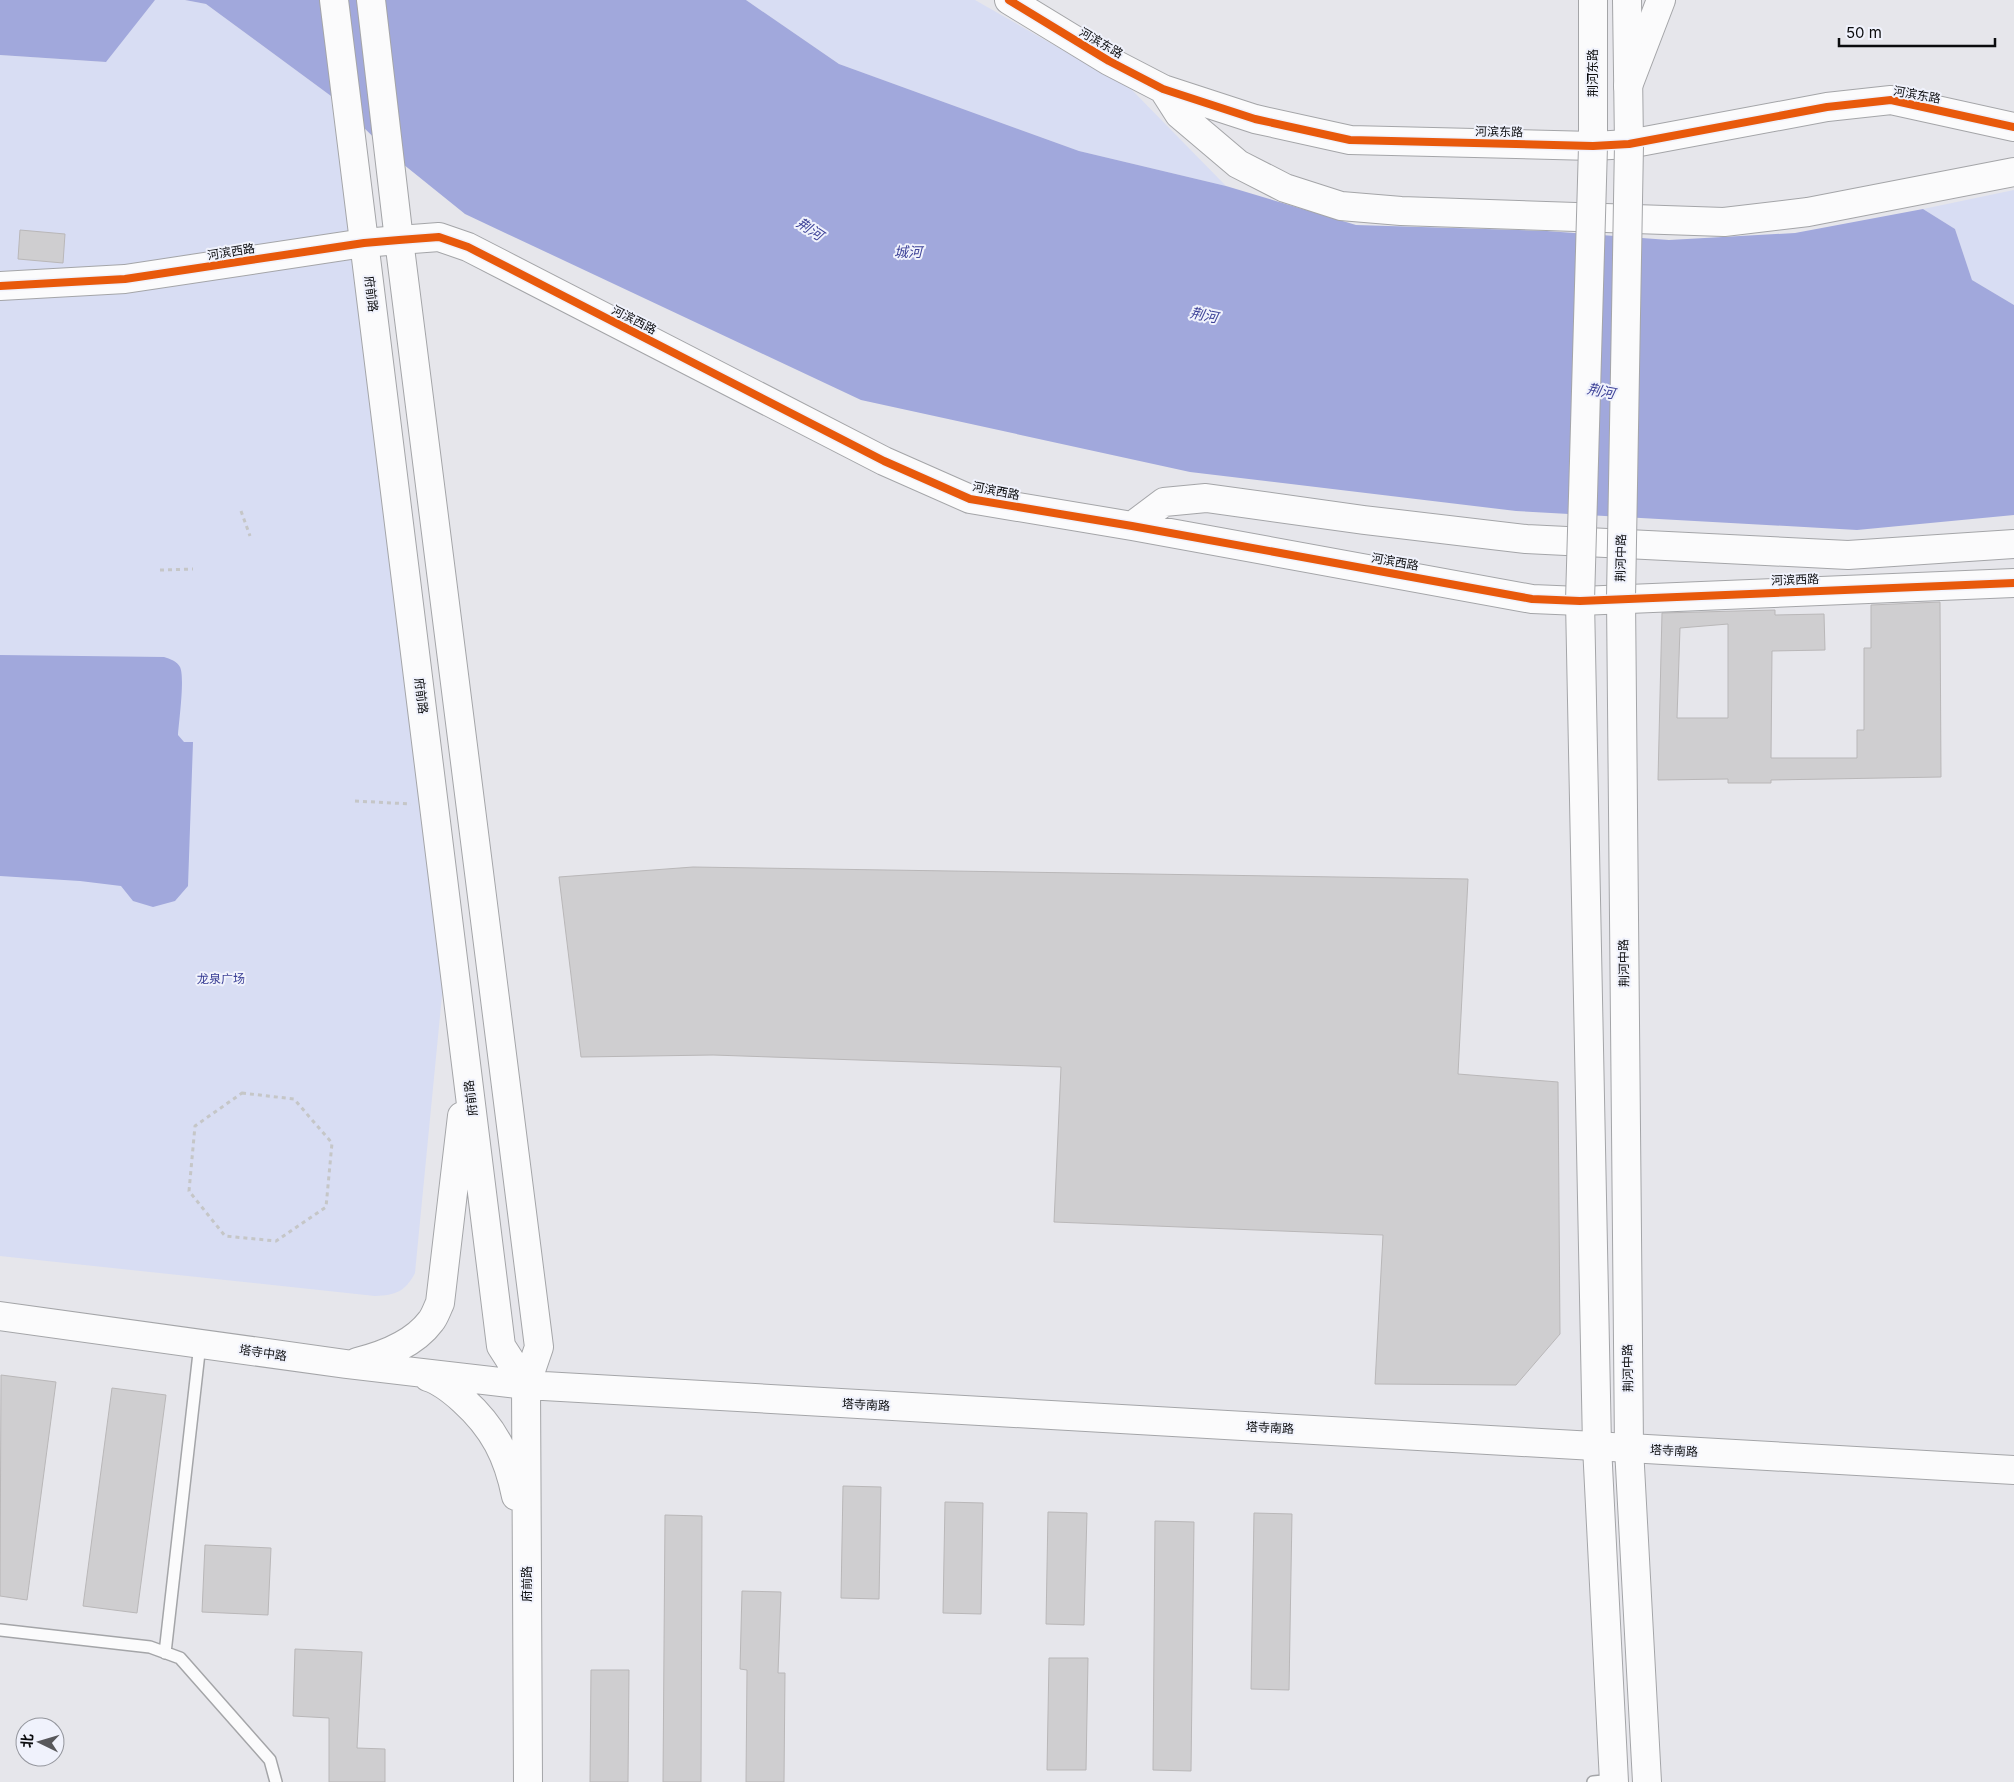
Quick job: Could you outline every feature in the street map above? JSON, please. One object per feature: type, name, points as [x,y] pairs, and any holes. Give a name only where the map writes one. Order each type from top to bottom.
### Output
[{"type":"main road","name":"府前路","points":[[334,0],[501,1346],[526,1385]]},
{"type":"main road","name":"府前路","points":[[371,0],[399,240],[539,1347],[526,1385],[528,1782]]},
{"type":"main road","name":"河滨东路","points":[[1009,0],[1109,61],[1163,89],[1255,120],[1350,140],[1593,146],[1629,144],[1827,107],[1891,100],[2014,127]]},
{"type":"main road","name":"荆河东路","points":[[1593,0],[1593,146]]},
{"type":"main road","points":[[1627,0],[1629,144]]},
{"type":"main road","points":[[1627,90],[1661,0]]},
{"type":"main road","name":"河滨东路","points":[[1163,89],[1179,114],[1238,164],[1285,188],[1341,206],[1401,211],[1724,222],[1808,212],[2014,172]]},
{"type":"main road","name":"荆河中路","points":[[1629,144],[1621,598],[1629,1448],[1647,1782]]},
{"type":"main road","points":[[1593,146],[1580,601],[1597,1446],[1607,1781]]},
{"type":"main road","name":"河滨西路","points":[[0,286],[125,280],[364,243],[439,237],[468,247],[884,461],[970,499],[1132,526],[1532,599],[1580,601],[2014,583]]},
{"type":"main road","points":[[1132,526],[1164,502],[1206,498],[1364,520],[1526,539],[1848,554],[2014,544]]},
{"type":"main road","points":[[346,1364],[394,1350],[415,1338],[432,1320],[440,1303],[467,1072]]},
{"type":"main road","name":"塔寺中路","points":[[0,1316],[346,1364],[526,1385]]},
{"type":"main road","points":[[408,1371],[433,1379],[454,1392],[479,1414],[495,1436],[506,1459],[514,1486],[526,1542]]},
{"type":"main road","name":"塔寺南路","points":[[526,1385],[2014,1470]]},
{"type":"lane","points":[[165,1652],[200,1344]]},
{"type":"lane","points":[[0,1630],[150,1648],[180,1658],[270,1760],[276,1782]]},
{"type":"path","points":[[241,511],[250,536]]},
{"type":"path","points":[[160,570],[193,569]]},
{"type":"path","points":[[355,801],[422,804],[437,821]]},
{"type":"path","points":[[242,1093],[294,1099],[332,1143],[326,1207],[276,1242],[225,1236],[189,1192],[195,1126],[242,1093]]},
{"type":"green space","name":"龙泉广场","points":[[155,0],[185,0],[206,4],[331,96],[444,975],[415,1273],[403,1288],[389,1295],[375,1296],[0,1256],[0,55],[105,62]]},
{"type":"green space","points":[[746,0],[975,0],[1131,89],[1226,186],[1079,151],[839,64]]},
{"type":"green space","points":[[2014,190],[2014,305],[1972,280],[1955,229],[1923,209]]},
{"type":"water","points":[[0,0],[155,0],[106,62],[0,55]]},
{"type":"water","name":"城河","points":[[185,0],[746,0],[839,64],[1079,151],[1226,186],[1356,225],[1547,231],[1669,240],[1795,233],[1923,209],[1955,229],[1972,280],[2014,305],[2014,515],[1857,530],[1516,511],[1190,472],[861,400],[465,214],[393,156],[331,96],[206,4]]},
{"type":"water","points":[[0,655],[164,657],[179,665],[182,680],[178,735],[184,742],[193,742],[188,886],[175,901],[153,907],[133,901],[121,886],[80,881],[0,876]]},
{"type":"building","points":[[20,230],[65,234],[63,263],[18,259]]},
{"type":"building","points":[[1940,602],[1941,777],[1771,780],[1771,783],[1728,783],[1728,779],[1658,780],[1662,613],[1775,610],[1775,615],[1824,614],[1825,650],[1772,651],[1771,758],[1857,758],[1857,730],[1864,730],[1864,648],[1871,648],[1871,605]],"holes":[[[1728,624],[1728,718],[1677,718],[1680,628]]]},
{"type":"building","points":[[693,867],[1468,879],[1458,1074],[1558,1082],[1560,1334],[1516,1385],[1375,1384],[1383,1235],[1054,1222],[1061,1067],[713,1055],[581,1057],[559,877]]},
{"type":"building","points":[[1,1375],[56,1382],[27,1600],[0,1596]]},
{"type":"building","points":[[112,1388],[166,1395],[137,1613],[83,1606]]},
{"type":"building","points":[[843,1486],[881,1487],[879,1599],[841,1598]]},
{"type":"building","points":[[945,1502],[983,1503],[981,1614],[943,1613]]},
{"type":"building","points":[[1048,1512],[1087,1513],[1084,1625],[1046,1624]]},
{"type":"building","points":[[1254,1513],[1292,1514],[1289,1690],[1251,1689]]},
{"type":"building","points":[[665,1515],[702,1516],[701,1782],[663,1782]]},
{"type":"building","points":[[1155,1521],[1194,1522],[1191,1771],[1153,1770]]},
{"type":"building","points":[[205,1545],[271,1548],[268,1615],[202,1612]]},
{"type":"building","points":[[742,1591],[781,1592],[778,1673],[785,1673],[784,1782],[746,1782],[747,1670],[740,1669]]},
{"type":"building","points":[[295,1649],[362,1652],[357,1748],[385,1749],[385,1782],[329,1782],[329,1718],[293,1716]]},
{"type":"building","points":[[1049,1658],[1088,1658],[1086,1770],[1047,1770]]},
{"type":"building","points":[[591,1670],[629,1670],[628,1782],[590,1782]]},
{"type":"cycle path","points":[[1009,0],[1109,61],[1163,89],[1255,119],[1350,140],[1593,146],[1629,144],[1827,107],[1891,100],[2014,127]]},
{"type":"cycle path","points":[[0,286],[125,279],[364,243],[439,237],[468,247],[884,461],[970,499],[1132,526],[1532,599],[1580,601],[2014,583]]},
{"type":"water label","name":"荆河","points":[[810,229]]},
{"type":"water label","name":"荆河","points":[[1204,315]]},
{"type":"water label","name":"荆河","points":[[1601,391]]}]
